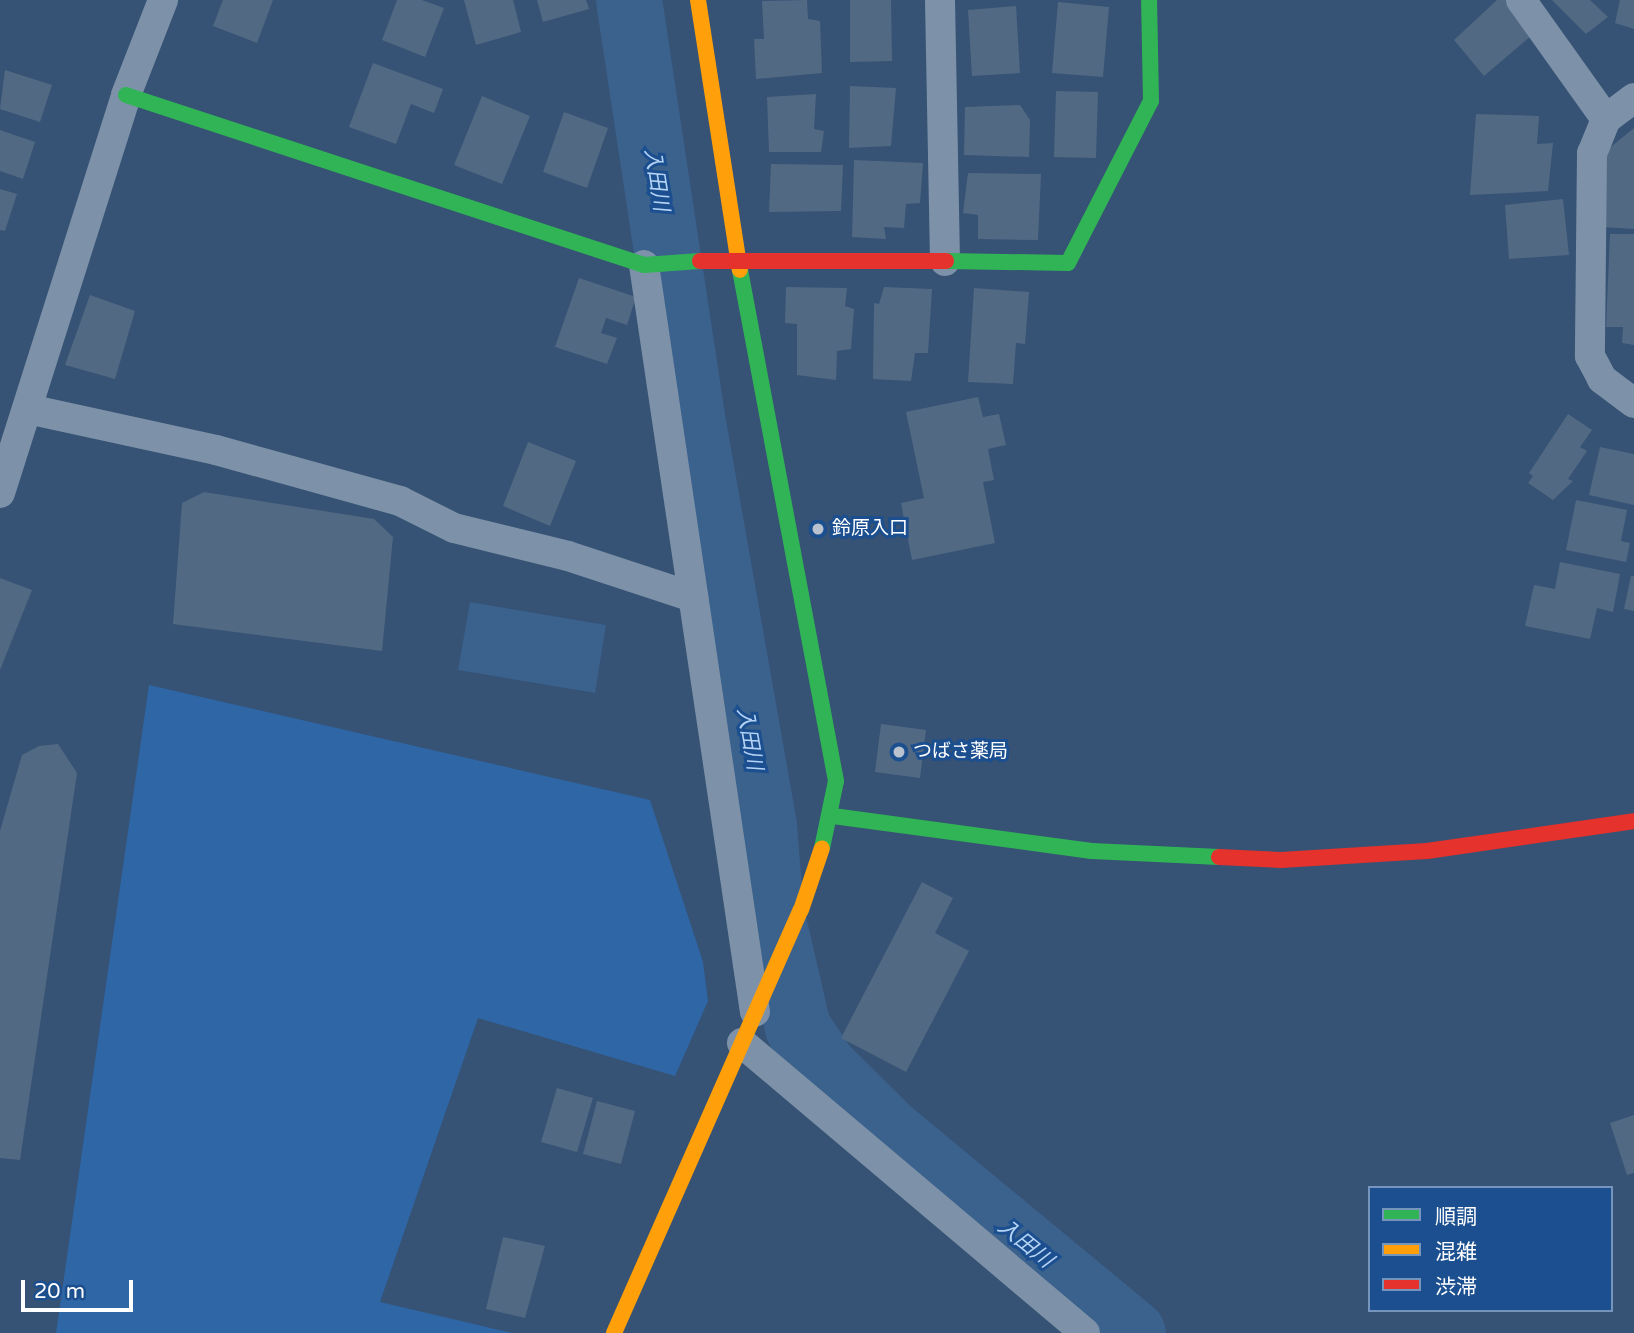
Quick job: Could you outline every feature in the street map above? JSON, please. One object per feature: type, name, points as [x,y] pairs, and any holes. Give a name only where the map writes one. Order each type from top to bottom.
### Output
[{"type":"street","points":[[0,493],[126,95],[163,0]]},
{"type":"street","points":[[614,1333],[802,909],[833,816],[832,741],[738,258],[698,0]]},
{"type":"street","points":[[940,0],[944,261]]},
{"type":"street","points":[[126,95],[652,265],[738,258],[1068,262],[1150,101],[1149,0]]},
{"type":"street","points":[[1521,0],[1606,119]]},
{"type":"street","points":[[1634,98],[1606,119],[1592,153],[1590,356],[1602,379],[1634,403]]},
{"type":"street","points":[[652,265],[693,597],[755,1012]]},
{"type":"street","points":[[28,409],[215,450],[400,501],[454,528],[568,556],[693,597]]},
{"type":"street","points":[[833,816],[1092,850],[1282,860],[1427,851],[1634,821]]},
{"type":"street","points":[[742,1044],[1085,1333]]},
{"type":"shaded area","points":[[470,602],[606,625],[595,693],[458,670]]},
{"type":"shaded area","points":[[149,685],[650,800],[703,962],[708,1001],[675,1076],[478,1018],[380,1302],[512,1333],[56,1333]]},
{"type":"building","points":[[223,0],[273,0],[257,43],[213,26]]},
{"type":"building","points":[[397,0],[422,0],[444,8],[425,57],[382,40]]},
{"type":"building","points":[[464,0],[513,0],[521,32],[476,45]]},
{"type":"building","points":[[537,0],[586,0],[589,9],[543,22]]},
{"type":"building","points":[[807,0],[808,19],[820,21],[822,73],[756,79],[754,39],[764,39],[762,1]]},
{"type":"building","points":[[850,0],[891,0],[892,61],[850,62]]},
{"type":"building","points":[[1497,0],[1512,0],[1538,30],[1484,76],[1454,40]]},
{"type":"building","points":[[1552,0],[1590,0],[1608,17],[1586,34]]},
{"type":"building","points":[[1620,0],[1634,0],[1634,29],[1615,23]]},
{"type":"building","points":[[1058,2],[1109,7],[1103,77],[1052,73]]},
{"type":"building","points":[[1016,6],[1020,73],[972,76],[968,10]]},
{"type":"building","points":[[373,63],[443,89],[434,113],[411,104],[396,144],[349,127]]},
{"type":"building","points":[[5,70],[52,85],[40,122],[0,109]]},
{"type":"building","points":[[850,86],[896,88],[891,146],[849,148]]},
{"type":"building","points":[[1056,91],[1098,92],[1096,158],[1054,157]]},
{"type":"building","points":[[816,94],[814,129],[824,131],[821,152],[769,152],[767,97]]},
{"type":"building","points":[[482,96],[530,116],[502,184],[454,165]]},
{"type":"building","points":[[1020,105],[1030,120],[1029,157],[964,155],[965,107]]},
{"type":"building","points":[[564,112],[608,128],[587,188],[543,172]]},
{"type":"building","points":[[1476,114],[1539,116],[1537,144],[1553,143],[1548,191],[1470,195]]},
{"type":"building","points":[[1634,128],[1634,229],[1603,227],[1607,150]]},
{"type":"building","points":[[0,130],[35,142],[23,179],[0,171]]},
{"type":"building","points":[[854,160],[923,163],[920,203],[906,204],[904,228],[884,227],[886,239],[852,237]]},
{"type":"building","points":[[771,164],[843,165],[841,211],[769,212]]},
{"type":"building","points":[[968,173],[1041,174],[1038,240],[978,239],[978,215],[963,213]]},
{"type":"building","points":[[0,189],[17,194],[5,231],[0,230]]},
{"type":"building","points":[[1563,199],[1569,255],[1509,259],[1505,205]]},
{"type":"building","points":[[1610,234],[1634,234],[1634,345],[1622,343],[1623,327],[1606,327]]},
{"type":"building","points":[[579,278],[636,297],[627,325],[606,318],[601,333],[617,338],[607,364],[555,347]]},
{"type":"building","points":[[786,287],[847,288],[845,306],[854,309],[851,349],[837,351],[836,380],[797,375],[797,324],[785,323]]},
{"type":"building","points":[[884,287],[932,289],[928,353],[915,353],[911,381],[873,379],[874,303],[879,304]]},
{"type":"building","points":[[974,288],[1029,292],[1025,344],[1016,343],[1013,384],[968,382]]},
{"type":"building","points":[[90,295],[135,311],[115,379],[65,365]]},
{"type":"building","points":[[978,397],[983,417],[999,414],[1006,445],[988,449],[994,480],[983,482],[995,543],[912,560],[901,503],[924,498],[906,412]]},
{"type":"building","points":[[1568,414],[1592,430],[1580,447],[1587,451],[1568,479],[1573,481],[1553,500],[1528,483],[1533,476],[1529,473]]},
{"type":"building","points":[[528,442],[576,461],[550,526],[503,506]]},
{"type":"building","points":[[1600,447],[1634,454],[1634,505],[1589,495]]},
{"type":"building","points":[[204,492],[374,519],[393,537],[382,651],[173,624],[182,503]]},
{"type":"building","points":[[1576,500],[1627,510],[1621,541],[1630,543],[1626,562],[1566,550]]},
{"type":"building","points":[[1560,562],[1620,574],[1613,612],[1597,608],[1590,639],[1525,626],[1534,585],[1555,589]]},
{"type":"building","points":[[1631,576],[1634,576],[1634,611],[1624,609]]},
{"type":"building","points":[[0,578],[32,590],[0,670]]},
{"type":"building","points":[[881,724],[926,730],[920,778],[875,772]]},
{"type":"building","points":[[58,744],[77,773],[20,1160],[0,1158],[0,831],[22,755],[39,746]]},
{"type":"building","points":[[922,882],[953,898],[935,933],[969,951],[906,1072],[841,1038]]},
{"type":"building","points":[[557,1088],[593,1098],[577,1152],[541,1142]]},
{"type":"building","points":[[597,1101],[635,1111],[621,1164],[583,1154]]},
{"type":"building","points":[[1634,1115],[1634,1173],[1627,1175],[1610,1123]]},
{"type":"building","points":[[503,1237],[545,1246],[525,1318],[486,1309]]},
{"type":"waterway","name":"入田川","points":[[629,0],[692,417],[764,826],[771,911],[798,1028],[824,1067],[891,1133],[1133,1333]]},
{"type":"traffic: fast","points":[[946,261],[1068,263],[1151,101],[1149,0]]},
{"type":"traffic: fast","points":[[126,95],[644,265],[700,261]]},
{"type":"traffic: fast","points":[[740,270],[836,781],[822,848]]},
{"type":"traffic: fast","points":[[833,816],[1092,851],[1219,857]]},
{"type":"traffic: slow","points":[[698,0],[740,270]]},
{"type":"traffic: slow","points":[[614,1333],[801,910],[822,848]]},
{"type":"traffic: jam","points":[[700,261],[946,261]]},
{"type":"traffic: jam","points":[[1219,857],[1281,860],[1427,851],[1634,821]]},
{"type":"place","name":"鈴原入口","points":[[818,529]]},
{"type":"place","name":"つばさ薬局","points":[[899,752]]}]
